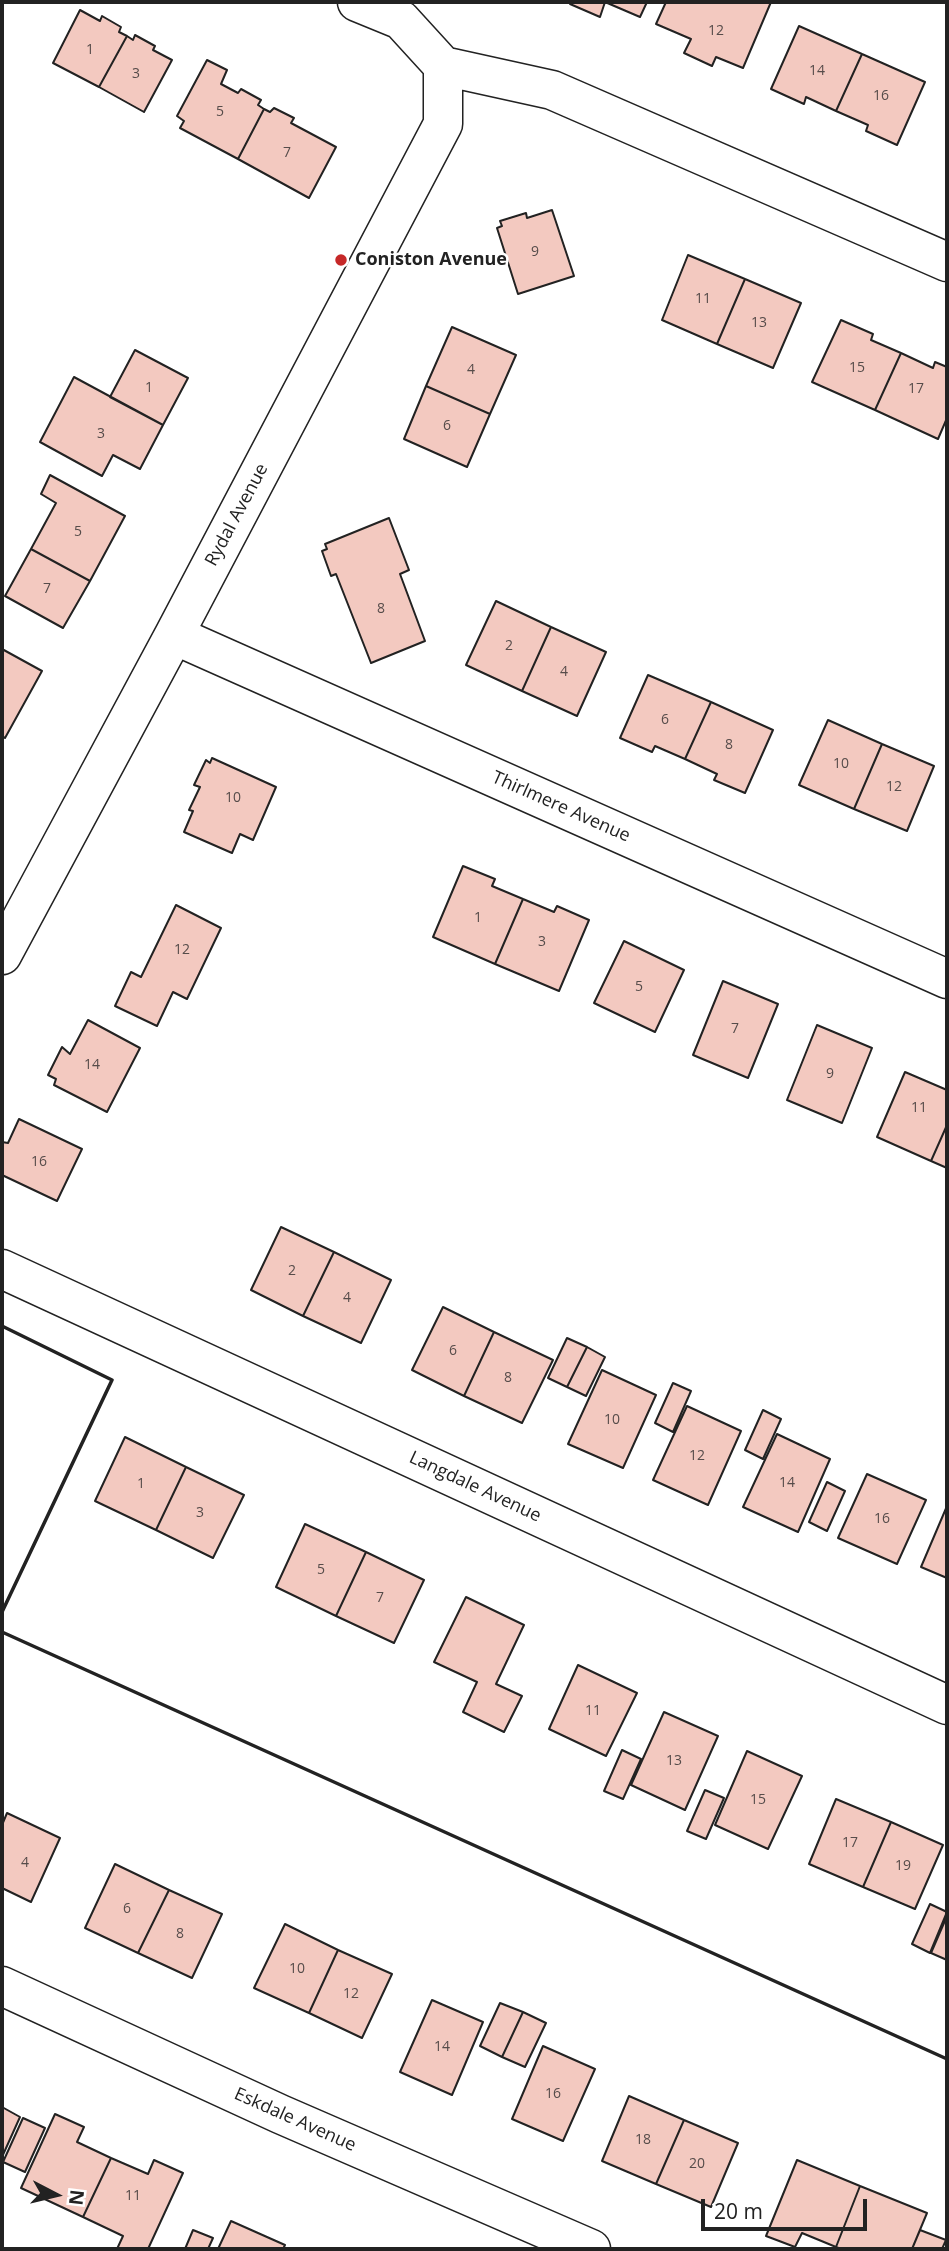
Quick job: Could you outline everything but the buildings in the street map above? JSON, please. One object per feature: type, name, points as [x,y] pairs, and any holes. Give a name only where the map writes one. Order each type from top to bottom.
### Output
[{"type":"street","points":[[356,2],[401,20],[443,66],[552,90],[947,262]]},
{"type":"street","name":"Rydal Avenue","points":[[2,955],[443,124],[443,66]]},
{"type":"street","name":"Thirlmere Avenue","points":[[174,635],[947,979]]},
{"type":"street","name":"Langdale Avenue","points":[[2,1269],[947,1705]]},
{"type":"street","name":"Eskdale Avenue","points":[[2,1986],[280,2114],[591,2249]]},
{"type":"wall","points":[[2,1326],[112,1380],[2,1612]]},
{"type":"wall","points":[[2,1632],[947,2059]]},
{"type":"place","name":"Coniston Avenue","points":[[341,260]]}]
